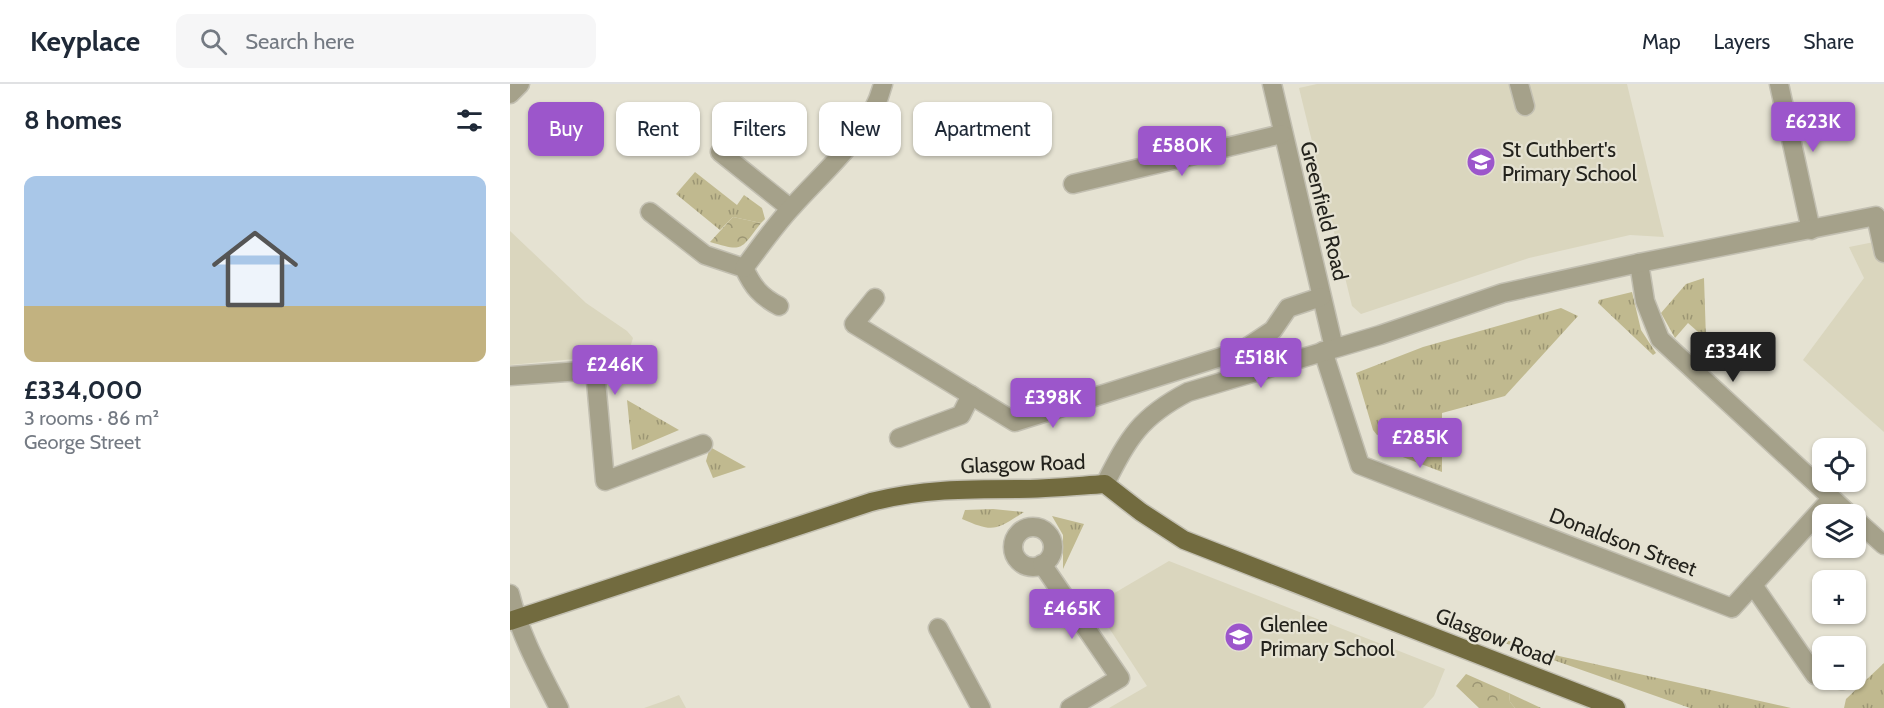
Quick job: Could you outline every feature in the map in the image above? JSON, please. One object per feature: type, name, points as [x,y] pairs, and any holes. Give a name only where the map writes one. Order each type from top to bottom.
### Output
[{"type":"main road","name":"Glasgow Road","points":[[513,620],[871,502],[906,493],[954,488],[1018,489],[1105,484],[1141,512],[1184,540],[1616,708]]},
{"type":"street","points":[[510,94],[520,84]]},
{"type":"street","points":[[744,268],[790,208],[859,133],[880,95],[883,84]]},
{"type":"street","name":"Greenfield Road","points":[[1272,84],[1321,297],[1328,350],[1360,465]]},
{"type":"street","points":[[1519,84],[1525,106]]},
{"type":"street","points":[[1779,84],[1811,230]]},
{"type":"street","points":[[1074,184],[1282,134]]},
{"type":"street","points":[[725,156],[790,208]]},
{"type":"street","points":[[650,212],[705,255],[744,268],[753,287],[761,296],[779,306]]},
{"type":"street","points":[[1105,484],[1126,444],[1143,421],[1160,406],[1188,392],[1328,350],[1503,293],[1639,262],[1880,215],[1884,253]]},
{"type":"street","points":[[1639,262],[1645,301],[1660,339],[1837,504]]},
{"type":"street","points":[[875,298],[854,324],[1015,422],[1243,350],[1274,330],[1288,308],[1321,297]]},
{"type":"street","points":[[510,376],[595,370],[605,481],[703,444]]},
{"type":"street","points":[[898,438],[961,414],[971,395]]},
{"type":"street","name":"Donaldson Street","points":[[1360,465],[1732,608],[1831,499]]},
{"type":"street","points":[[1866,529],[1884,545]]},
{"type":"street","points":[[1042,564],[1120,678],[1070,708]]},
{"type":"street","points":[[1752,585],[1812,671]]},
{"type":"street","points":[[510,594],[513,620],[559,708]]},
{"type":"street","points":[[938,628],[981,708]]},
{"type":"shaded area","name":"St Cuthbert's Primary School","points":[[1317,84],[1627,84],[1664,237],[1630,235],[1529,258],[1361,314],[1352,306],[1299,88]]},
{"type":"shaded area","points":[[510,231],[586,303],[627,331],[633,338],[628,354],[510,365]]},
{"type":"shaded area","points":[[1884,240],[1884,432],[1803,360],[1864,278],[1849,247]]},
{"type":"shaded area","name":"Glenlee Primary School","points":[[1169,561],[1445,669],[1434,696],[1423,708],[1109,708],[1147,686],[1094,605]]},
{"type":"shaded area","points":[[679,695],[686,708],[644,708],[664,701]]},
{"type":"green space","points":[[695,172],[737,205],[744,195],[762,208],[765,219],[761,223],[733,217],[720,230],[676,194]]},
{"type":"green space","points":[[733,217],[761,223],[745,244],[736,248],[710,242]]},
{"type":"green space","points":[[1704,278],[1706,339],[1688,323],[1675,338],[1661,313],[1686,284]]},
{"type":"green space","points":[[1632,292],[1641,330],[1656,353],[1653,355],[1598,303],[1599,300]]},
{"type":"green space","points":[[1561,308],[1578,316],[1505,396],[1442,413],[1442,472],[1387,451],[1383,434],[1377,435],[1373,430],[1356,373],[1423,347]]},
{"type":"green space","points":[[627,400],[679,430],[632,450]]},
{"type":"green space","points":[[710,447],[746,467],[713,478],[706,461]]},
{"type":"green space","points":[[993,509],[1024,512],[1001,526],[988,528],[962,519],[965,510]]},
{"type":"green space","points":[[1052,516],[1084,524],[1063,569],[1063,535]]},
{"type":"green space","points":[[1480,632],[1559,656],[1791,708],[1690,708],[1482,635]]},
{"type":"green space","points":[[1884,663],[1884,708],[1844,708],[1846,699],[1856,690],[1866,690],[1866,680]]},
{"type":"green space","points":[[1466,674],[1509,693],[1510,702],[1515,708],[1479,708],[1456,686]]},
{"type":"green space","points":[[1509,693],[1541,708],[1515,708],[1510,702]]},
{"type":"place","name":"St Cuthbert's Primary School","points":[[1481,162]]},
{"type":"place","name":"Glenlee Primary School","points":[[1239,637]]}]
